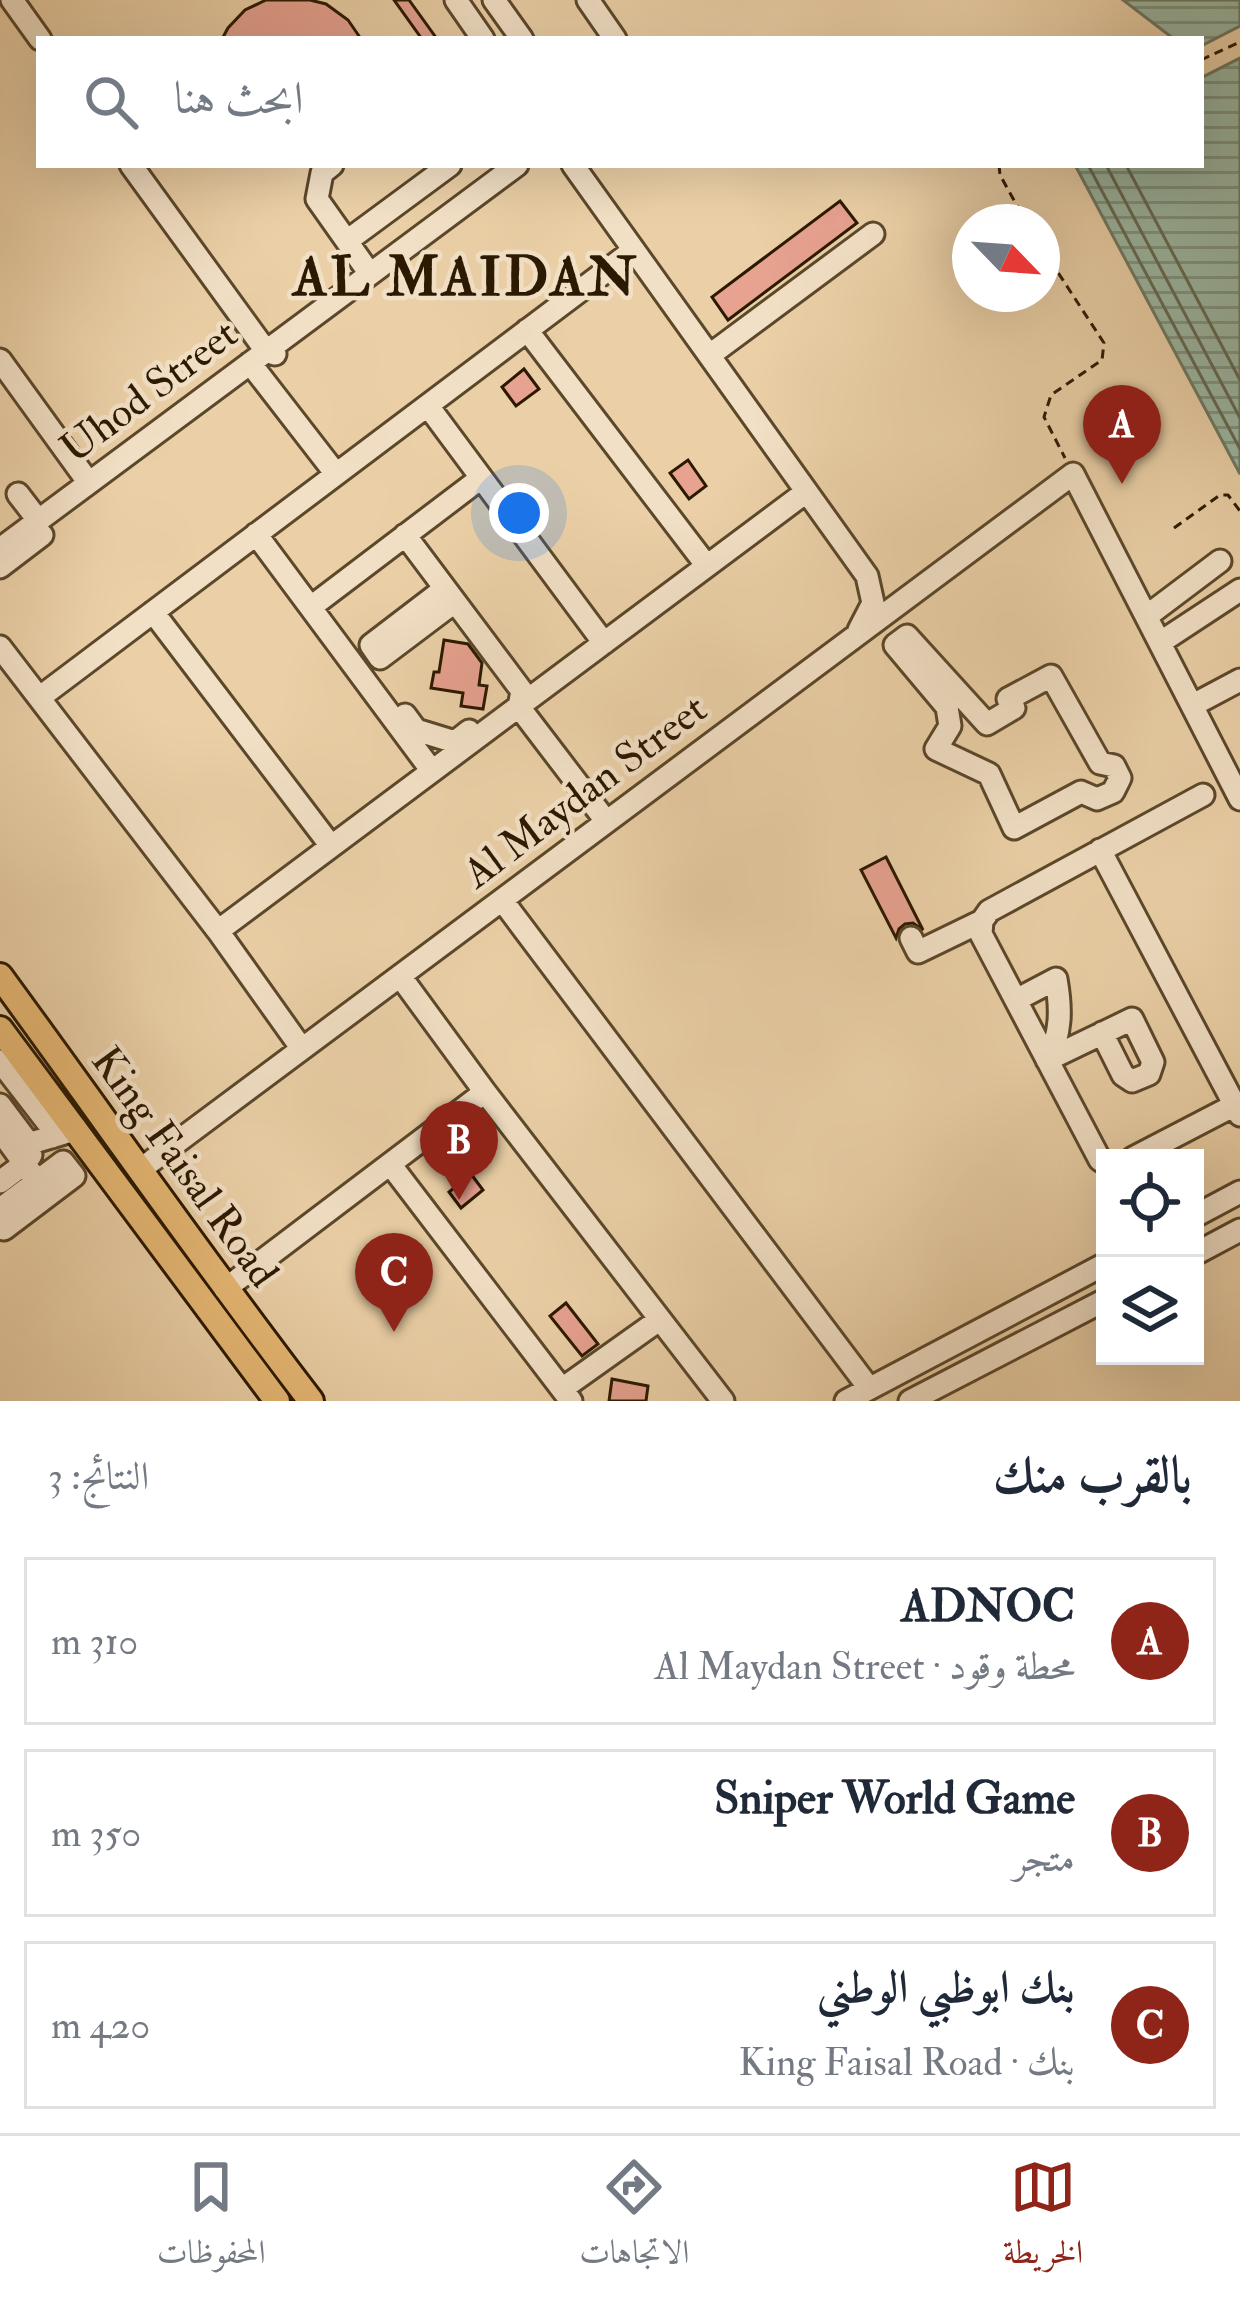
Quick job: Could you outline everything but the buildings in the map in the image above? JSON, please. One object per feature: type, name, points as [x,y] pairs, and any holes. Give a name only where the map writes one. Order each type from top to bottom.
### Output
[{"type":"main road","name":"King Faisal Road","points":[[0,976],[311,1401]]},
{"type":"main road","name":"King Faisal Road","points":[[0,1029],[55,1136],[277,1401]]},
{"type":"street","points":[[12,0],[38,36]]},
{"type":"street","points":[[456,0],[481,36]]},
{"type":"street","points":[[494,0],[520,36]]},
{"type":"street","points":[[588,0],[614,36]]},
{"type":"street","points":[[133,168],[251,362],[336,474]]},
{"type":"street","points":[[328,168],[322,173],[317,199],[370,274]]},
{"type":"street","points":[[347,241],[446,168]]},
{"type":"street","points":[[0,567],[236,388],[251,362],[280,355],[526,168]]},
{"type":"street","name":"Uhod Street","points":[[0,548],[504,169]]},
{"type":"street","points":[[578,172],[715,352]]},
{"type":"street","points":[[578,172],[596,179],[867,576],[873,603],[856,636]]},
{"type":"street","points":[[715,352],[873,234]]},
{"type":"street","points":[[39,698],[634,250]]},
{"type":"street","points":[[527,330],[707,566]]},
{"type":"street","points":[[0,360],[89,483]]},
{"type":"street","points":[[428,406],[604,643]]},
{"type":"street","points":[[278,518],[290,523],[391,448],[392,432]]},
{"type":"street","points":[[1073,474],[1240,799]]},
{"type":"street","name":"Al Maydan Street","points":[[141,1168],[1073,474]]},
{"type":"street","points":[[311,607],[481,478]]},
{"type":"street","points":[[256,534],[311,607],[362,655],[416,730],[455,742],[554,680],[806,492]]},
{"type":"street","points":[[18,494],[38,520]]},
{"type":"street","points":[[405,535],[606,821]]},
{"type":"street","points":[[1148,616],[1220,561]]},
{"type":"street","points":[[867,576],[893,588],[915,590]]},
{"type":"street","points":[[1161,642],[1240,590]]},
{"type":"street","points":[[152,612],[332,846]]},
{"type":"street","points":[[907,637],[987,724],[1014,708],[1008,699],[1051,676],[1100,763],[1114,766],[1120,778],[1113,792],[1097,799],[1081,793],[1014,828],[989,774],[936,749],[950,726],[947,706],[895,646],[907,637]]},
{"type":"street","points":[[0,646],[302,1049]]},
{"type":"street","points":[[362,655],[432,771]]},
{"type":"street","points":[[1193,705],[1240,680]]},
{"type":"street","points":[[218,931],[520,699]]},
{"type":"street","points":[[1096,1152],[981,934],[982,922],[988,911],[1203,795]]},
{"type":"street","points":[[1100,850],[1237,1110],[1152,1149]]},
{"type":"street","points":[[502,900],[869,1388]]},
{"type":"street","points":[[911,938],[918,952],[982,922]]},
{"type":"street","points":[[400,976],[723,1401]]},
{"type":"street","points":[[1016,1000],[1056,980],[1061,1006],[1055,1046],[1047,1060]]},
{"type":"street","points":[[1047,1060],[1102,1033]]},
{"type":"street","points":[[0,1061],[55,1136],[0,1209]]},
{"type":"street","points":[[225,1288],[485,1092]]},
{"type":"street","points":[[0,1105],[27,1141],[55,1136]]},
{"type":"street","points":[[0,1130],[31,1173]]},
{"type":"street","points":[[0,1182],[63,1162],[74,1176],[4,1229],[0,1225]]},
{"type":"street","points":[[390,1163],[567,1395],[659,1320]]},
{"type":"street","points":[[1204,1211],[1240,1192]]},
{"type":"street","points":[[1204,1248],[1240,1230]]},
{"type":"street","points":[[846,1401],[1096,1269]]},
{"type":"street","points":[[910,1401],[952,1391],[1096,1305]]},
{"type":"path","points":[[1204,60],[1240,42]]},
{"type":"path","points":[[999,168],[1016,204]]},
{"type":"path","points":[[1060,275],[1105,343],[1102,360],[1051,395],[1044,417],[1073,474]]},
{"type":"path","points":[[1174,528],[1220,495],[1228,495],[1240,511]]},
{"type":"water","points":[[1123,0],[1240,0],[1240,26],[1204,44],[1204,36],[1170,36]]},
{"type":"water","points":[[1240,58],[1240,474],[1077,168],[1204,168],[1204,76]]},
{"type":"place","name":"ADNOC","points":[[1122,484]]},
{"type":"place","name":"Sniper World Game","points":[[459,1200]]},
{"type":"place","name":"بنك ابوظبي الوطني","points":[[394,1332]]},
{"type":"district","name":"AL MAIDAN","points":[[466,276]]}]
